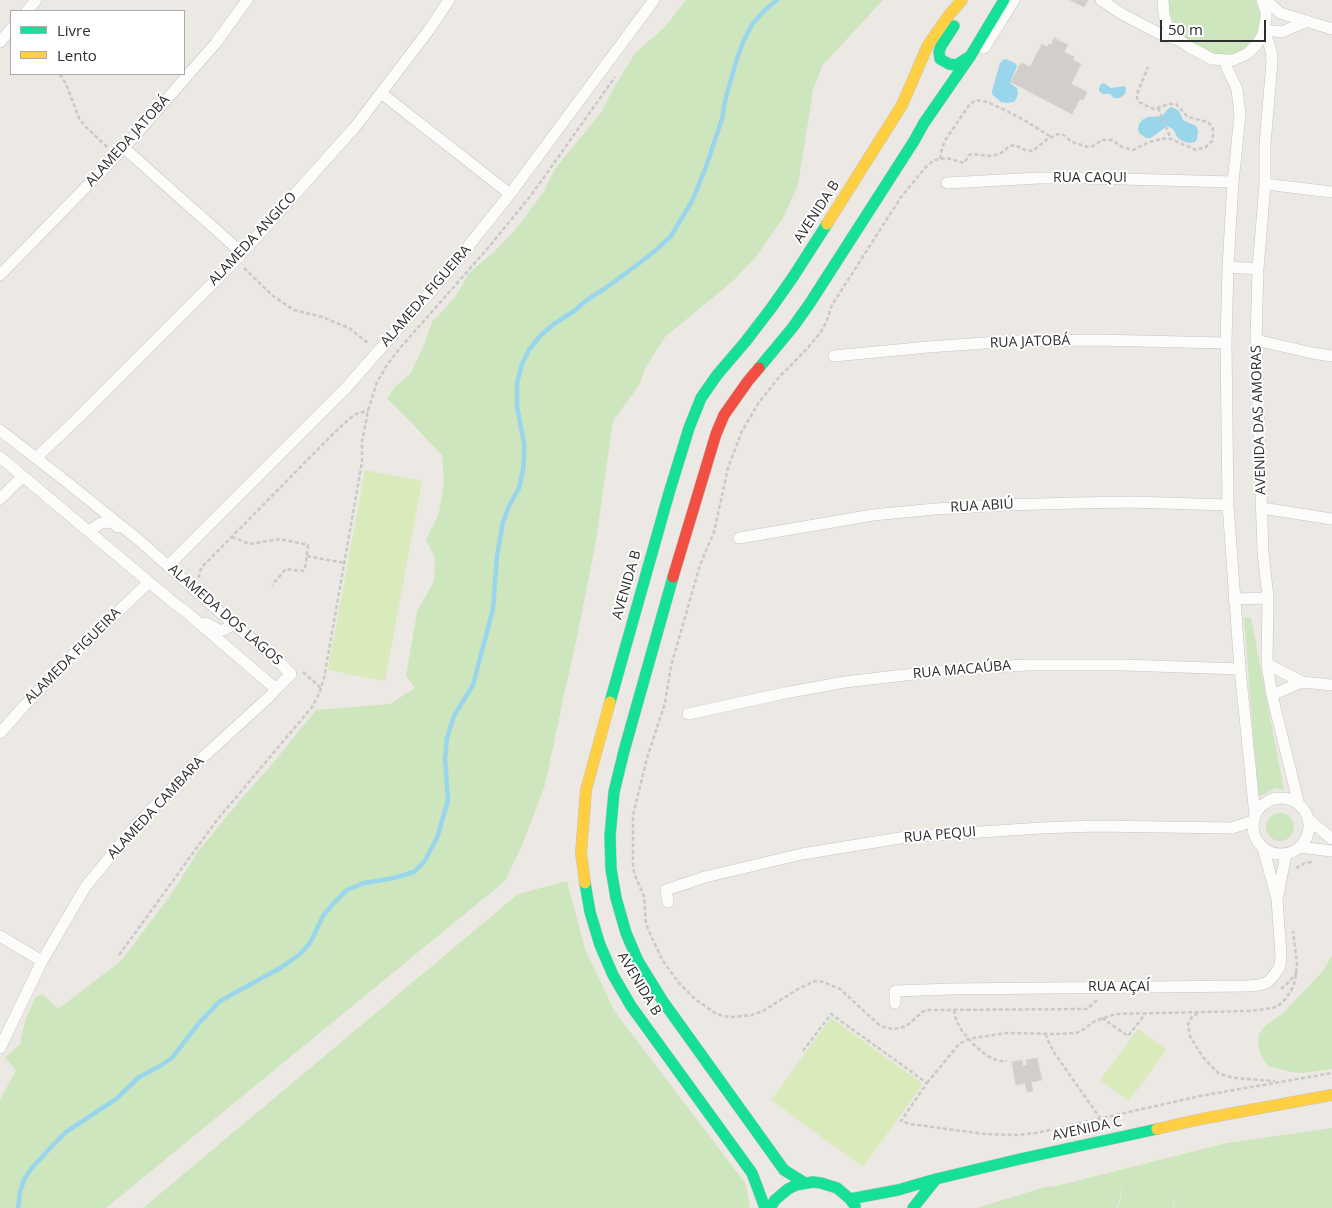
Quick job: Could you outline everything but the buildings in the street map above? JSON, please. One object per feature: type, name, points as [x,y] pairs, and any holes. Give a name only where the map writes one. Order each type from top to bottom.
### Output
[{"type":"street","points":[[28,10],[36,0]]},
{"type":"street","name":"ALAMEDA JATOBÁ","points":[[0,275],[120,152],[215,44],[248,0]]},
{"type":"street","name":"ALAMEDA ANGICO","points":[[36,458],[238,257],[355,127],[429,30],[449,0]]},
{"type":"street","name":"ALAMEDA FIGUEIRA","points":[[168,566],[346,388],[446,274],[510,194],[654,0]]},
{"type":"street","name":"AVENIDA B","points":[[765,1208],[752,1173],[631,1006],[613,975],[600,945],[590,912],[581,853],[586,790],[688,428],[701,398],[788,285],[902,105],[931,40],[962,0]]},
{"type":"street","points":[[973,0],[946,38],[939,52],[939,57],[942,61],[953,65],[961,63],[992,35]]},
{"type":"street","name":"AVENIDA B","points":[[805,1183],[784,1170],[662,1000],[638,961],[616,898],[611,869],[610,836],[614,792],[626,742],[685,536],[716,434],[724,415],[748,381],[793,327],[810,303],[924,123],[971,55],[1004,0]]},
{"type":"street","points":[[924,123],[959,85],[1014,0]]},
{"type":"street","points":[[1101,0],[1122,14],[1164,36],[1179,40],[1212,59],[1233,60],[1247,54],[1257,44],[1264,32],[1282,32],[1307,21]]},
{"type":"street","points":[[1163,0],[1167,25],[1179,40]]},
{"type":"street","points":[[1264,0],[1280,13],[1332,29]]},
{"type":"street","name":"AVENIDA DAS AMORAS","points":[[1264,0],[1266,11],[1264,32],[1271,50],[1272,62],[1265,144],[1265,184],[1258,269],[1256,340],[1263,552],[1268,598],[1267,664],[1272,695],[1299,805]]},
{"type":"street","points":[[1226,60],[1227,68],[1237,89],[1240,115],[1233,182],[1228,267],[1226,343],[1228,505],[1234,600],[1254,818],[1253,833],[1260,844],[1271,852],[1278,854],[1293,852],[1300,847],[1308,835],[1308,819],[1305,812],[1291,800],[1283,798],[1266,802],[1259,808],[1254,818]]},
{"type":"street","points":[[381,93],[510,194]]},
{"type":"street","points":[[120,152],[238,257]]},
{"type":"street","name":"RUA CAQUI","points":[[947,183],[1067,178],[1134,178],[1233,182]]},
{"type":"street","points":[[1265,184],[1332,192]]},
{"type":"street","points":[[1228,267],[1258,269]]},
{"type":"street","name":"RUA JATOBÁ","points":[[834,356],[1014,341],[1097,340],[1226,343]]},
{"type":"street","points":[[1256,340],[1332,356]]},
{"type":"street","name":"ALAMEDA DOS LAGOS","points":[[0,430],[140,541],[274,657],[291,674],[276,689],[0,457]]},
{"type":"street","points":[[0,499],[23,476]]},
{"type":"street","name":"RUA ABIÚ","points":[[738,538],[873,515],[935,509],[1130,502],[1228,505]]},
{"type":"street","points":[[1262,508],[1332,519]]},
{"type":"street","points":[[89,531],[107,522],[140,541]]},
{"type":"street","name":"ALAMEDA FIGUEIRA","points":[[0,733],[66,662],[149,582]]},
{"type":"street","points":[[1234,600],[1268,598]]},
{"type":"street","points":[[185,611],[219,630],[229,627],[232,622]]},
{"type":"street","name":"RUA MACAÚBA","points":[[688,714],[845,682],[960,670],[1026,665],[1106,664],[1240,669]]},
{"type":"street","points":[[1267,664],[1302,682],[1332,685]]},
{"type":"street","points":[[1272,695],[1302,682]]},
{"type":"street","name":"ALAMEDA CAMBARA","points":[[0,1048],[42,961],[86,886],[138,824],[201,760],[276,689]]},
{"type":"street","name":"RUA PEQUI","points":[[668,902],[666,890],[705,877],[802,854],[906,837],[1095,826],[1232,828],[1254,818]]},
{"type":"street","points":[[1308,819],[1332,839]]},
{"type":"street","name":"RUA PEQUI","points":[[1232,828],[1260,844]]},
{"type":"street","name":"RUA AÇAÍ","points":[[895,1003],[895,991],[1259,985],[1268,982],[1276,974],[1280,966],[1281,955],[1277,899],[1260,844]]},
{"type":"street","points":[[1300,847],[1332,851]]},
{"type":"street","name":"RUA AÇAÍ","points":[[1277,899],[1286,854]]},
{"type":"street","points":[[0,936],[42,961]]},
{"type":"street","name":"AVENIDA C","points":[[853,1203],[864,1197],[1020,1159],[1201,1119],[1332,1095]]},
{"type":"street","points":[[913,1208],[936,1179]]},
{"type":"street","points":[[770,1208],[781,1194],[788,1189],[813,1182],[837,1188],[853,1203]]},
{"type":"path","points":[[1100,998],[1087,1009],[927,1010],[909,1024],[893,1029],[878,1024],[840,989],[824,982],[815,981],[798,988],[763,1011],[747,1016],[723,1016],[695,999],[670,973],[651,936],[646,924],[644,896],[634,868],[633,815],[647,758],[665,703],[671,666],[700,565],[714,532],[728,468],[742,432],[769,389],[806,351],[820,332],[827,320],[832,305],[901,197],[929,163],[940,158],[964,163],[969,155],[995,155],[1010,146],[1016,145],[1025,150],[1033,151],[1051,137],[1062,134],[1072,142],[1088,147],[1102,140],[1112,140],[1122,147],[1133,150],[1148,142],[1171,139],[1196,150],[1206,147],[1212,141],[1213,129],[1208,122],[1188,117],[1176,104],[1149,108],[1139,102],[1137,94],[1148,67]]},
{"type":"path","points":[[119,955],[217,820],[312,707],[320,694],[362,462],[362,442],[368,411],[377,382],[387,365],[532,194],[618,73]]},
{"type":"path","points":[[61,75],[84,126],[120,152]]},
{"type":"path","points":[[940,158],[946,139],[969,105],[976,100],[987,102],[1004,110],[1051,137]]},
{"type":"path","points":[[1158,108],[1171,139]]},
{"type":"path","points":[[238,257],[273,296],[294,310],[322,317],[350,328],[378,351]]},
{"type":"path","points":[[199,578],[202,567],[332,434],[358,413],[368,411]]},
{"type":"path","points":[[232,536],[250,544],[280,539],[309,546],[305,569],[303,571],[286,569],[272,585]]},
{"type":"path","points":[[307,556],[344,563]]},
{"type":"path","points":[[299,669],[321,688]]},
{"type":"path","points":[[1273,993],[1289,982],[1296,972]]},
{"type":"path","points":[[954,1010],[958,1025],[973,1044],[993,1059],[1007,1061]]},
{"type":"path","points":[[1202,1012],[1196,1014],[1189,1021],[1188,1031],[1196,1048],[1216,1071],[1234,1078],[1280,1082]]},
{"type":"path","points":[[1102,1018],[1128,1036],[1146,1013]]},
{"type":"path","points":[[803,1051],[831,1014],[927,1083],[901,1121],[910,1124],[985,1134],[1016,1135],[1036,1133],[1200,1096],[1332,1073]]},
{"type":"path","points":[[1046,1034],[1055,1054],[1100,1118]]},
{"type":"green space","points":[[686,0],[883,0],[822,66],[813,90],[798,185],[783,218],[755,258],[733,281],[665,337],[646,367],[639,385],[613,421],[596,541],[545,785],[523,843],[505,881],[106,1208],[0,1208],[0,1100],[16,1070],[5,1058],[20,1044],[25,1021],[36,996],[43,994],[58,1009],[121,961],[170,896],[199,850],[316,710],[390,704],[415,688],[406,676],[417,612],[434,581],[435,557],[426,540],[439,513],[444,481],[442,455],[387,399],[394,388],[410,374],[424,345],[432,322],[456,296],[469,273],[494,252],[516,229],[543,193],[555,169],[602,111],[635,53],[665,27]]},
{"type":"green space","points":[[1169,0],[1255,0],[1260,13],[1261,24],[1258,34],[1246,49],[1237,54],[1214,54],[1189,41],[1180,32],[1173,22],[1169,11]]},
{"type":"green space","points":[[365,470],[422,481],[385,681],[328,670]]},
{"type":"green space","points":[[1244,617],[1251,618],[1284,790],[1276,788],[1258,797]]},
{"type":"green space","points":[[1280,813],[1290,817],[1294,827],[1290,837],[1280,841],[1270,837],[1266,827],[1270,817]]},
{"type":"green space","points":[[567,881],[585,949],[615,1012],[746,1184],[750,1208],[143,1208],[518,894]]},
{"type":"green space","points":[[1332,956],[1332,1069],[1304,1073],[1290,1072],[1268,1066],[1261,1056],[1258,1045],[1259,1034],[1265,1026],[1283,1013],[1322,972]]},
{"type":"green space","points":[[831,1018],[923,1084],[863,1167],[771,1100]]},
{"type":"green space","points":[[1138,1029],[1166,1050],[1129,1101],[1100,1080]]},
{"type":"green space","points":[[1332,1128],[1332,1208],[1174,1208],[1175,1194],[1173,1208],[1118,1208],[1122,1182],[1117,1208],[977,1208],[1045,1187],[1056,1186],[1227,1143]]},
{"type":"water","points":[[1006,59],[1017,66],[1010,83],[1017,88],[1018,94],[1014,102],[1006,103],[1001,102],[995,97],[992,91],[1000,63]]},
{"type":"water","points":[[1104,83],[1111,88],[1125,86],[1125,94],[1120,98],[1114,98],[1110,94],[1103,94],[1099,91],[1099,88]]},
{"type":"water","points":[[1171,107],[1179,111],[1183,120],[1196,126],[1198,131],[1195,142],[1182,141],[1177,137],[1173,129],[1167,126],[1151,138],[1146,138],[1139,133],[1139,124],[1142,120],[1148,117],[1162,116]]},
{"type":"waterway","points":[[18,1208],[24,1180],[31,1169],[66,1132],[116,1099],[139,1077],[172,1058],[199,1023],[220,1001],[282,967],[300,954],[310,943],[323,916],[347,890],[364,883],[394,878],[414,872],[424,862],[437,838],[448,800],[445,758],[447,738],[454,716],[473,685],[493,609],[497,556],[503,522],[519,488],[523,470],[524,443],[517,407],[517,383],[522,364],[529,350],[540,336],[641,262],[671,236],[692,201],[706,167],[722,119],[725,101],[744,40],[753,23],[777,0]]},
{"type":"traffic: fast","points":[[759,368],[810,303],[924,123],[971,55],[1004,0]]},
{"type":"traffic: fast","points":[[954,26],[941,46],[939,52],[940,59],[949,64],[956,65],[969,57]]},
{"type":"traffic: fast","points":[[610,702],[669,493],[689,428],[701,398],[717,375],[772,307],[827,224]]},
{"type":"traffic: fast","points":[[673,577],[614,792],[610,836],[611,869],[616,898],[626,933],[638,961],[662,1000],[784,1170],[805,1183]]},
{"type":"traffic: fast","points":[[585,883],[590,912],[600,945],[613,975],[631,1006],[752,1173],[765,1208]]},
{"type":"traffic: fast","points":[[850,1199],[898,1190],[1020,1159],[1157,1129]]},
{"type":"traffic: fast","points":[[913,1208],[936,1179]]},
{"type":"traffic: fast","points":[[770,1208],[775,1200],[788,1189],[796,1185],[813,1182],[837,1188],[855,1206]]},
{"type":"traffic: slow","points":[[827,224],[902,105],[928,45],[962,0]]},
{"type":"traffic: slow","points":[[585,883],[581,853],[586,790],[610,702]]},
{"type":"traffic: slow","points":[[1157,1129],[1332,1095]]},
{"type":"traffic: jam","points":[[673,577],[716,434],[724,415],[759,368]]}]
